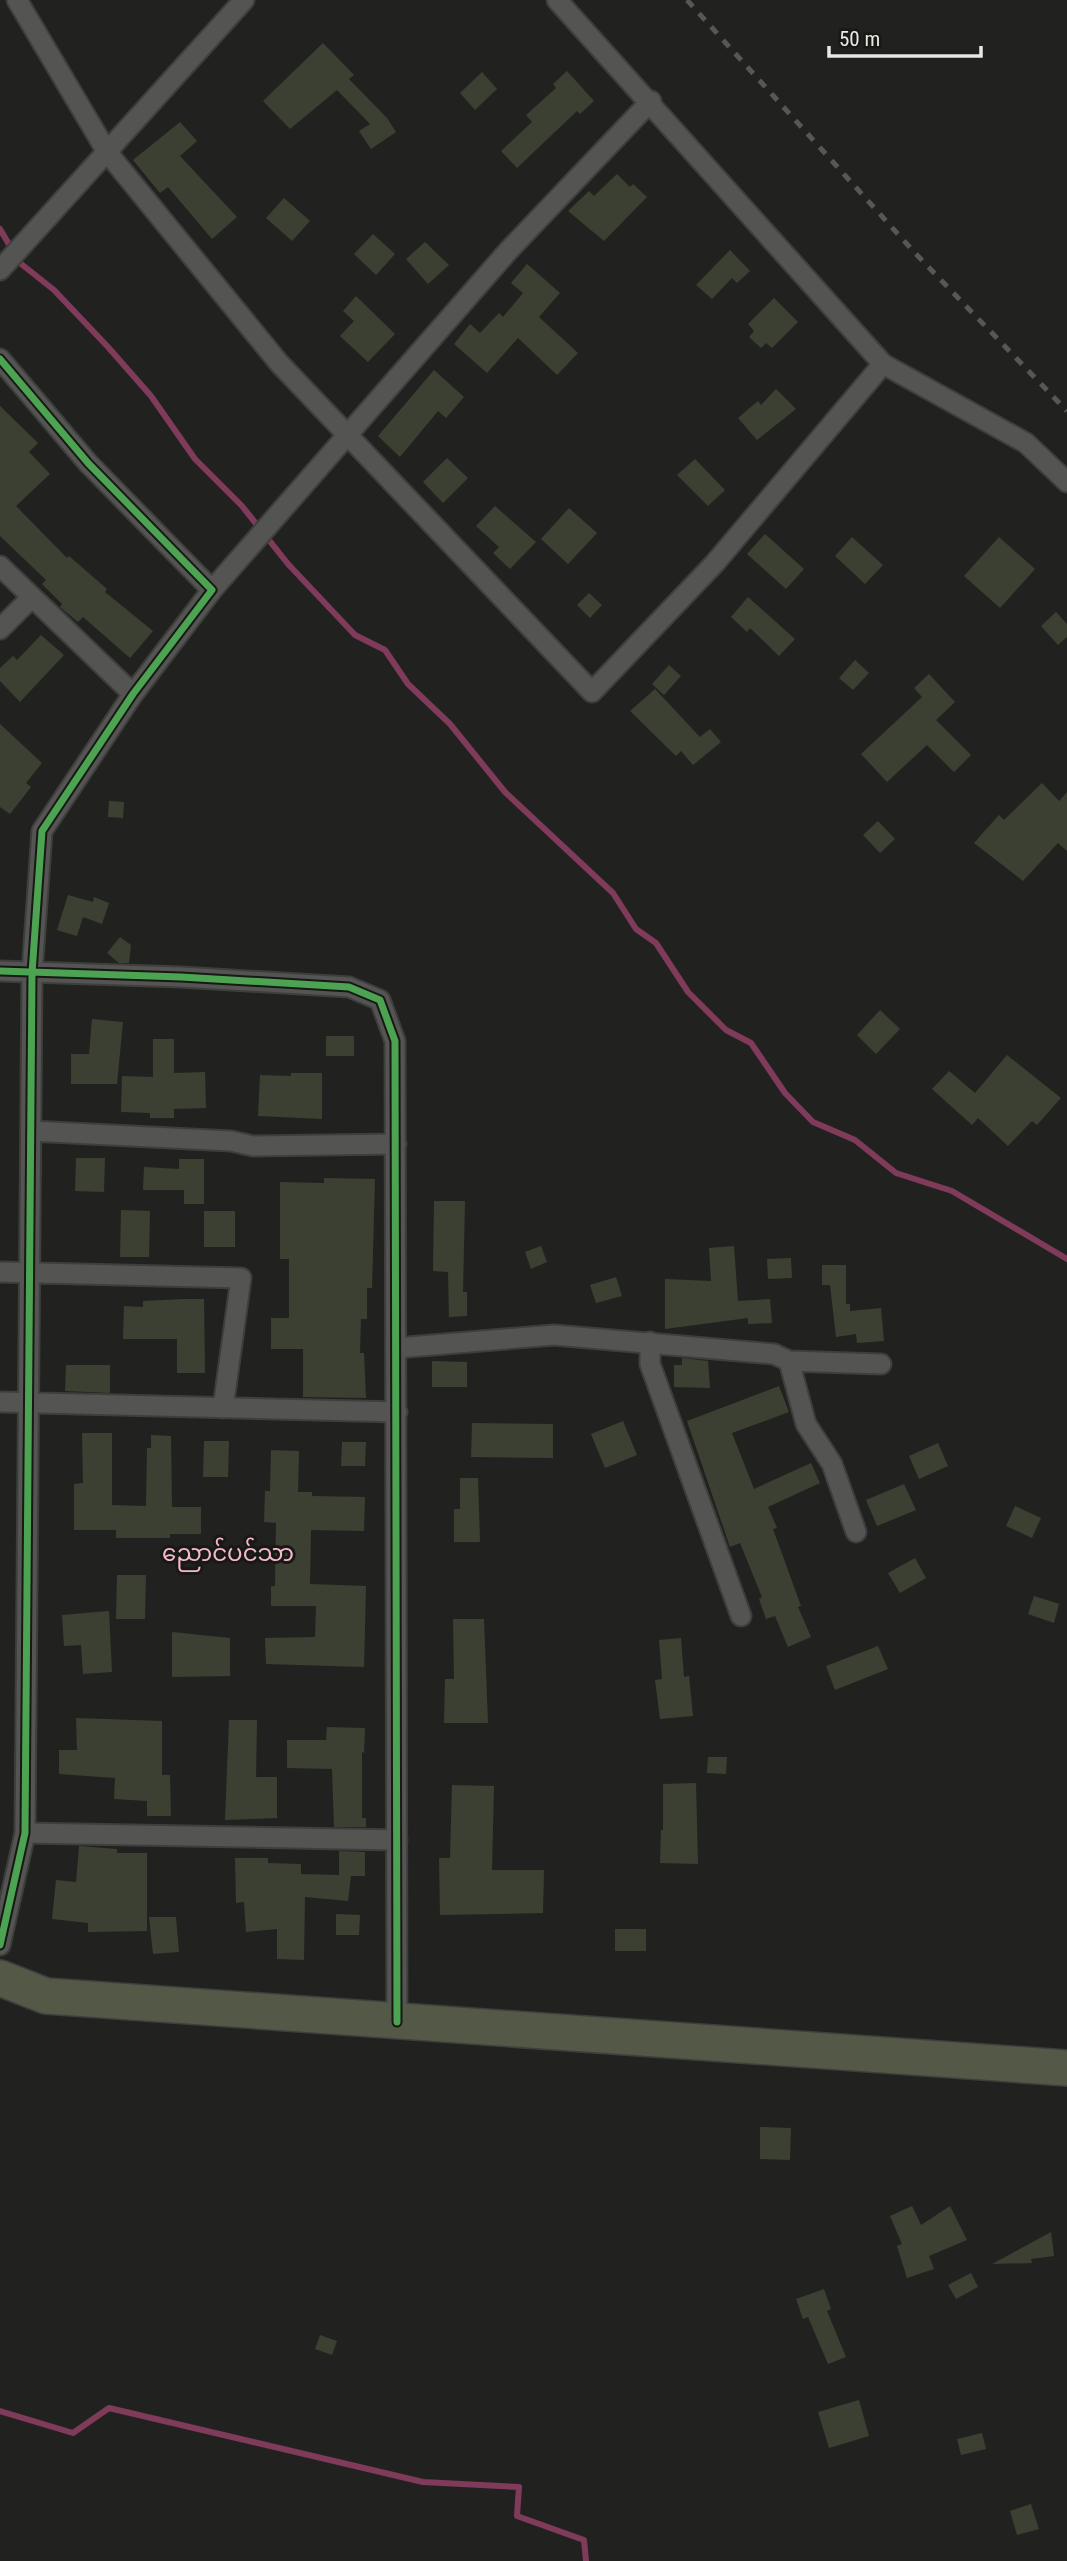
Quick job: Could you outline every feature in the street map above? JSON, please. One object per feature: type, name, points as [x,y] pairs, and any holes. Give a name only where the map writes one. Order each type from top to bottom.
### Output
[{"type":"highway","points":[[0,1978],[46,1996],[1067,2068]]},
{"type":"street","points":[[17,0],[107,152],[279,363],[592,692],[715,563],[883,364]]},
{"type":"street","points":[[2,267],[244,0]]},
{"type":"street","points":[[557,0],[651,101],[883,364],[1026,443],[1067,482]]},
{"type":"street","points":[[0,1945],[25,1833],[32,973],[43,831],[133,694],[212,590],[509,250],[651,101]]},
{"type":"street","points":[[0,359],[89,463],[212,590]]},
{"type":"street","points":[[0,566],[133,694]]},
{"type":"street","points":[[0,629],[32,597]]},
{"type":"street","points":[[0,971],[181,977],[349,987],[380,1000],[396,1041],[397,2022]]},
{"type":"street","points":[[31,1131],[231,1141],[253,1146],[396,1144]]},
{"type":"street","points":[[0,1272],[241,1278],[223,1408]]},
{"type":"street","points":[[396,1348],[554,1335],[774,1354],[789,1361],[881,1364]]},
{"type":"street","points":[[649,1342],[649,1364],[741,1616]]},
{"type":"street","points":[[789,1361],[806,1423],[832,1464],[856,1532]]},
{"type":"street","points":[[0,1402],[397,1412]]},
{"type":"street","points":[[25,1833],[397,1840]]},
{"type":"building","points":[[323,43],[354,75],[349,79],[387,118],[396,132],[371,149],[359,131],[370,124],[337,90],[290,129],[263,101]]},
{"type":"building","points":[[567,71],[594,101],[580,114],[577,111],[517,168],[501,151],[532,122],[526,115],[556,88],[553,84]]},
{"type":"building","points":[[482,72],[497,89],[475,110],[460,93]]},
{"type":"building","points":[[180,122],[197,141],[180,156],[237,217],[212,239],[168,187],[160,193],[133,160]]},
{"type":"building","points":[[617,174],[630,187],[633,184],[647,197],[604,241],[568,211],[589,191],[594,196]]},
{"type":"building","points":[[284,198],[310,221],[292,241],[266,218]]},
{"type":"building","points":[[373,234],[395,254],[376,275],[354,254]]},
{"type":"building","points":[[425,242],[449,265],[428,284],[406,259]]},
{"type":"building","points":[[730,250],[750,271],[737,283],[732,278],[712,299],[696,285]]},
{"type":"building","points":[[527,264],[560,293],[539,317],[578,353],[557,375],[518,338],[487,373],[454,344],[470,324],[480,333],[499,313],[503,317],[523,293],[511,283]]},
{"type":"building","points":[[356,296],[395,334],[368,362],[340,336],[354,321],[343,311]]},
{"type":"building","points":[[774,298],[798,322],[772,348],[766,343],[761,348],[749,337],[754,331],[748,324]]},
{"type":"building","points":[[434,370],[464,397],[446,418],[438,411],[400,457],[378,436]]},
{"type":"building","points":[[776,389],[796,409],[757,440],[738,418],[758,401],[761,405]]},
{"type":"building","points":[[0,406],[38,443],[29,452],[50,474],[16,506],[67,558],[69,556],[107,589],[105,592],[153,631],[130,658],[83,617],[78,622],[60,607],[62,604],[42,584],[46,580],[0,536]]},
{"type":"building","points":[[447,458],[468,478],[443,503],[423,482]]},
{"type":"building","points":[[695,459],[725,490],[708,506],[677,475]]},
{"type":"building","points":[[495,506],[536,542],[510,569],[493,553],[499,547],[476,526]]},
{"type":"building","points":[[569,508],[597,533],[568,564],[541,539]]},
{"type":"building","points":[[765,534],[804,569],[786,589],[747,554]]},
{"type":"building","points":[[852,537],[883,565],[865,584],[835,556]]},
{"type":"building","points":[[999,537],[1035,569],[1000,608],[964,576]]},
{"type":"building","points":[[589,593],[602,605],[590,618],[577,605]]},
{"type":"building","points":[[748,597],[795,639],[779,656],[750,628],[747,632],[731,617]]},
{"type":"building","points":[[1056,612],[1067,624],[1067,637],[1058,645],[1041,626]]},
{"type":"building","points":[[41,635],[64,655],[20,702],[0,681],[0,668],[13,656],[17,660]]},
{"type":"building","points":[[855,660],[869,673],[853,690],[839,678]]},
{"type":"building","points":[[669,665],[681,676],[664,695],[652,684]]},
{"type":"building","points":[[929,674],[955,702],[936,720],[971,755],[954,772],[927,745],[887,782],[861,754],[922,697],[914,688]]},
{"type":"building","points":[[655,689],[700,737],[710,729],[721,742],[693,765],[681,751],[676,756],[630,711]]},
{"type":"building","points":[[0,724],[42,763],[26,783],[31,787],[10,814],[0,807]]},
{"type":"building","points":[[1042,783],[1059,801],[1067,792],[1067,851],[1058,843],[1023,881],[974,843],[999,815],[1004,820]]},
{"type":"building","points":[[109,801],[124,802],[123,818],[108,817]]},
{"type":"building","points":[[878,821],[895,839],[880,853],[863,835]]},
{"type":"building","points":[[68,895],[93,902],[94,897],[109,903],[102,924],[83,917],[77,936],[57,930]]},
{"type":"building","points":[[120,937],[131,945],[129,963],[119,963],[107,953]]},
{"type":"building","points":[[880,1010],[900,1029],[876,1054],[857,1035]]},
{"type":"building","points":[[92,1019],[123,1022],[117,1084],[71,1084],[71,1054],[89,1054]]},
{"type":"building","points":[[326,1036],[354,1036],[354,1056],[326,1056]]},
{"type":"building","points":[[153,1039],[174,1039],[174,1073],[205,1072],[206,1108],[174,1109],[174,1118],[150,1118],[150,1113],[121,1112],[122,1076],[153,1077]]},
{"type":"building","points":[[1007,1055],[1061,1098],[1037,1125],[1032,1121],[1008,1146],[978,1118],[972,1125],[932,1089],[949,1071],[975,1093]]},
{"type":"building","points":[[291,1073],[322,1073],[322,1119],[258,1116],[260,1075],[291,1076]]},
{"type":"building","points":[[76,1158],[105,1158],[104,1192],[75,1191]]},
{"type":"building","points":[[179,1159],[204,1159],[204,1204],[184,1204],[184,1190],[143,1190],[144,1167],[179,1169]]},
{"type":"building","points":[[324,1178],[375,1179],[372,1288],[367,1288],[367,1319],[361,1319],[360,1353],[364,1353],[366,1398],[303,1397],[303,1349],[271,1349],[271,1318],[289,1318],[289,1259],[280,1259],[280,1182],[324,1183]]},
{"type":"building","points":[[434,1201],[465,1201],[463,1292],[467,1292],[467,1316],[449,1317],[448,1272],[433,1271]]},
{"type":"building","points":[[121,1210],[150,1211],[149,1257],[120,1257]]},
{"type":"building","points":[[204,1211],[235,1211],[235,1247],[204,1247]]},
{"type":"building","points":[[541,1246],[547,1262],[531,1269],[525,1252]]},
{"type":"building","points":[[734,1246],[738,1301],[770,1299],[772,1323],[748,1324],[748,1318],[665,1329],[665,1279],[711,1281],[709,1248]]},
{"type":"building","points":[[791,1258],[792,1278],[768,1279],[767,1259]]},
{"type":"building","points":[[822,1265],[846,1265],[846,1304],[850,1304],[850,1311],[881,1308],[884,1341],[857,1343],[856,1334],[836,1337],[830,1285],[822,1285]]},
{"type":"building","points":[[616,1277],[622,1296],[596,1303],[590,1285]]},
{"type":"building","points":[[204,1299],[205,1373],[177,1373],[177,1339],[123,1339],[124,1306],[143,1307],[143,1301]]},
{"type":"building","points":[[682,1358],[708,1361],[710,1388],[674,1387],[674,1365],[682,1365]]},
{"type":"building","points":[[432,1361],[467,1362],[467,1387],[432,1387]]},
{"type":"building","points":[[66,1365],[110,1365],[110,1393],[65,1391]]},
{"type":"building","points":[[779,1386],[789,1412],[732,1433],[754,1489],[811,1463],[820,1483],[768,1507],[777,1528],[773,1529],[801,1606],[798,1607],[811,1637],[788,1647],[775,1616],[766,1619],[759,1599],[762,1597],[740,1543],[730,1547],[687,1421]]},
{"type":"building","points":[[623,1421],[637,1455],[605,1468],[591,1434]]},
{"type":"building","points":[[472,1423],[553,1424],[553,1458],[471,1457]]},
{"type":"building","points":[[82,1433],[112,1433],[112,1505],[146,1506],[147,1448],[151,1448],[151,1435],[171,1436],[172,1507],[201,1507],[201,1534],[170,1534],[170,1538],[116,1538],[116,1530],[74,1530],[74,1484],[83,1483]]},
{"type":"building","points":[[204,1441],[229,1441],[228,1477],[203,1477]]},
{"type":"building","points":[[342,1442],[366,1442],[365,1466],[341,1466]]},
{"type":"building","points":[[938,1443],[948,1466],[919,1479],[909,1456]]},
{"type":"building","points":[[271,1450],[299,1451],[298,1492],[312,1492],[312,1496],[365,1497],[364,1531],[311,1530],[310,1584],[366,1586],[364,1667],[266,1664],[265,1638],[315,1637],[316,1606],[271,1606],[271,1586],[275,1586],[276,1523],[264,1522],[265,1491],[270,1491]]},
{"type":"building","points":[[460,1478],[478,1478],[480,1542],[454,1542],[454,1509],[460,1509]]},
{"type":"building","points":[[904,1484],[916,1510],[877,1526],[866,1500]]},
{"type":"building","points":[[1015,1506],[1041,1518],[1032,1538],[1006,1526]]},
{"type":"building","points":[[915,1558],[926,1578],[900,1593],[888,1573]]},
{"type":"building","points":[[117,1575],[146,1575],[145,1619],[116,1619]]},
{"type":"building","points":[[1034,1596],[1059,1604],[1054,1623],[1028,1614]]},
{"type":"building","points":[[109,1611],[112,1672],[83,1674],[81,1645],[64,1646],[62,1615]]},
{"type":"building","points":[[453,1619],[484,1619],[488,1723],[444,1723],[445,1679],[454,1679]]},
{"type":"building","points":[[172,1632],[230,1638],[230,1676],[172,1677]]},
{"type":"building","points":[[681,1638],[684,1677],[689,1676],[693,1716],[660,1719],[655,1680],[662,1679],[659,1640]]},
{"type":"building","points":[[878,1646],[888,1669],[835,1690],[826,1666]]},
{"type":"building","points":[[76,1718],[162,1721],[162,1775],[170,1775],[171,1816],[147,1816],[147,1801],[114,1799],[115,1778],[59,1774],[59,1750],[77,1750]]},
{"type":"building","points":[[229,1720],[257,1720],[256,1777],[277,1777],[277,1818],[225,1820]]},
{"type":"building","points":[[327,1727],[365,1728],[364,1753],[362,1752],[362,1818],[366,1818],[366,1827],[334,1827],[332,1769],[287,1768],[287,1740],[326,1740]]},
{"type":"building","points":[[708,1757],[727,1757],[726,1774],[707,1773]]},
{"type":"building","points":[[696,1783],[698,1864],[660,1863],[663,1784]]},
{"type":"building","points":[[452,1785],[494,1786],[492,1870],[544,1870],[543,1913],[440,1915],[439,1858],[450,1858]]},
{"type":"building","points":[[79,1846],[117,1849],[117,1853],[147,1853],[147,1931],[88,1932],[88,1923],[52,1919],[56,1880],[76,1882]]},
{"type":"building","points":[[339,1851],[365,1852],[365,1876],[351,1876],[348,1901],[305,1897],[304,1960],[277,1959],[277,1929],[246,1932],[244,1902],[236,1903],[235,1858],[268,1858],[268,1863],[301,1864],[301,1874],[339,1875]]},
{"type":"building","points":[[336,1914],[360,1915],[359,1935],[336,1935]]},
{"type":"building","points":[[149,1917],[176,1917],[179,1952],[153,1954]]},
{"type":"building","points":[[615,1929],[646,1929],[646,1951],[615,1951]]},
{"type":"building","points":[[760,2127],[791,2128],[790,2160],[760,2159]]},
{"type":"building","points":[[912,2206],[921,2225],[950,2206],[967,2240],[929,2256],[934,2269],[907,2278],[897,2246],[902,2244],[890,2216]]},
{"type":"building","points":[[1051,2232],[1054,2256],[1031,2259],[1032,2263],[992,2264]]},
{"type":"building","points":[[971,2273],[978,2287],[956,2299],[948,2285]]},
{"type":"building","points":[[824,2289],[831,2309],[827,2311],[846,2357],[828,2364],[808,2317],[803,2319],[796,2299]]},
{"type":"building","points":[[320,2335],[337,2341],[332,2355],[315,2349]]},
{"type":"building","points":[[859,2400],[869,2436],[829,2448],[818,2412]]},
{"type":"building","points":[[982,2433],[986,2449],[961,2455],[957,2439]]},
{"type":"building","points":[[1031,2504],[1039,2529],[1017,2535],[1010,2511]]},
{"type":"waterway","points":[[0,229],[20,263],[54,290],[108,347],[151,396],[195,459],[242,506],[288,564],[355,635],[385,650],[408,684],[450,724],[505,792],[613,893],[636,929],[656,943],[688,992],[726,1030],[751,1043],[785,1093],[813,1122],[855,1140],[896,1173],[952,1191],[1067,1259]]},
{"type":"waterway","points":[[0,2411],[73,2433],[109,2408],[423,2482],[519,2487],[517,2516],[584,2540],[586,2561]]},
{"type":"railway","points":[[687,0],[915,253],[1067,411]]},
{"type":"cycle path","points":[[0,359],[88,463],[212,590],[133,694],[42,831],[32,973],[25,1833],[0,1945]]},
{"type":"cycle path","points":[[0,971],[181,977],[349,987],[380,1000],[395,1041],[397,2022]]},
{"type":"district","name":"ညောင်ပင်သာ","points":[[228,1553]]}]
